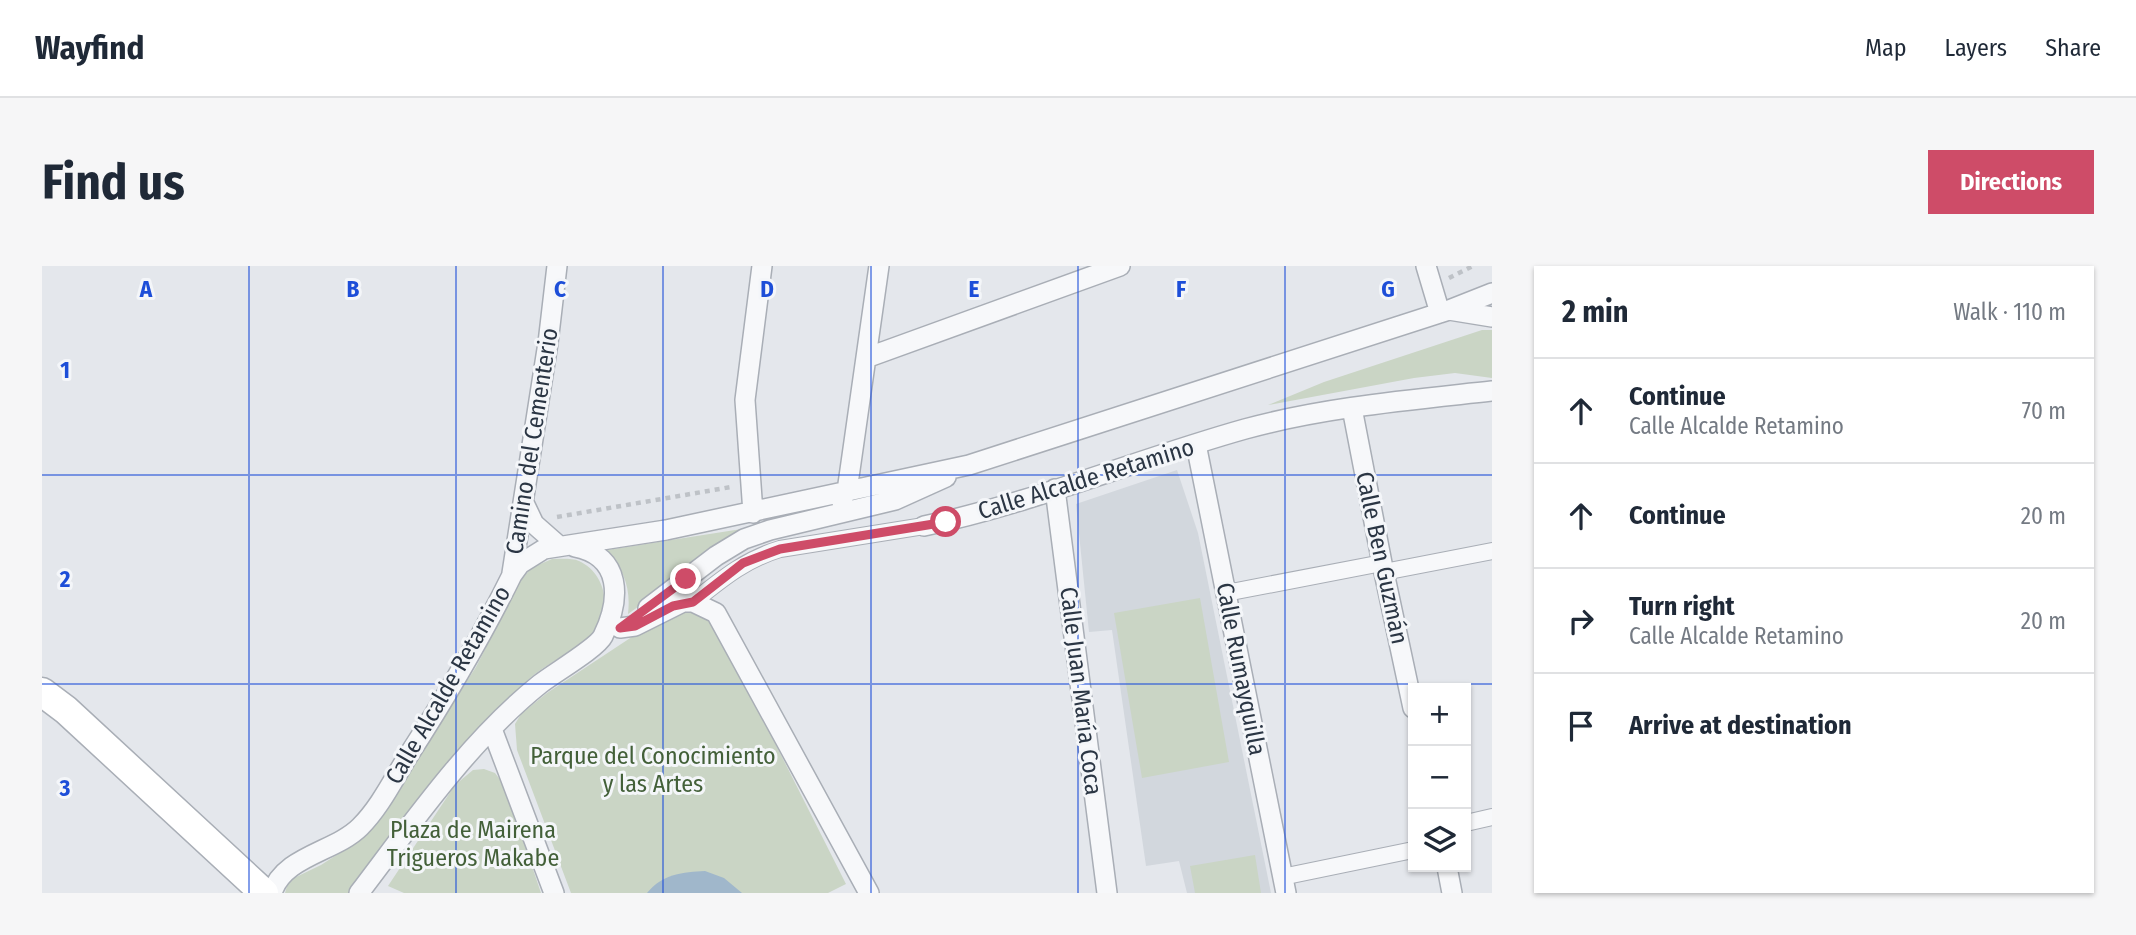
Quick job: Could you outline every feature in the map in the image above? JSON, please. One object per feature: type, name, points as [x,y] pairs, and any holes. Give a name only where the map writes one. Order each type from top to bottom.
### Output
[{"type":"main road","points":[[42,692],[66,710],[264,893]]},
{"type":"street","name":"Camino del Cementerio","points":[[512,575],[557,266]]},
{"type":"street","points":[[753,513],[745,400],[762,266]]},
{"type":"street","points":[[770,530],[788,516],[840,501],[847,491],[879,266]]},
{"type":"street","points":[[866,358],[1120,266]]},
{"type":"street","points":[[1426,266],[1444,311],[1492,317]]},
{"type":"street","name":"Calle Alcalde Retamino","points":[[272,893],[282,876],[292,867],[345,839],[376,807],[460,673],[512,575],[520,564],[532,555],[753,513],[969,465],[1444,311],[1492,293]]},
{"type":"street","name":"Calle Alcalde Retamino","points":[[693,602],[743,563],[780,549],[924,526],[1055,489],[1246,429],[1352,408],[1492,391]]},
{"type":"street","name":"Calle Ben Guzmán","points":[[1352,408],[1408,684]]},
{"type":"street","name":"Calle Rumayquilla","points":[[1196,444],[1284,885]]},
{"type":"street","name":"Calle Alcalde Retamino","points":[[359,893],[436,792],[492,729],[539,685],[716,556],[744,539],[770,530],[895,500],[969,465]]},
{"type":"street","name":"Calle Juan María Coca","points":[[1055,489],[1107,893]]},
{"type":"street","points":[[524,502],[534,524],[565,547],[589,550],[600,556],[613,578],[611,617],[602,639]]},
{"type":"street","points":[[1226,593],[1492,551]]},
{"type":"street","points":[[620,628],[635,626],[673,606],[693,602],[716,613],[869,893]]},
{"type":"street","points":[[492,729],[554,893]]},
{"type":"street","points":[[1471,821],[1492,817]]},
{"type":"street","points":[[1284,885],[1408,851]]},
{"type":"street","points":[[1448,872],[1452,893]]},
{"type":"shaded area","points":[[1177,470],[1198,533],[1271,893],[1187,893],[1179,861],[1146,866],[1112,630],[1089,632],[1076,504]]},
{"type":"green space","points":[[1482,330],[1492,330],[1492,378],[1455,373],[1268,405],[1324,382]]},
{"type":"green space","points":[[748,528],[628,614],[625,580],[607,550]]},
{"type":"green space","points":[[552,559],[579,561],[592,570],[601,584],[605,607],[591,636],[537,672],[503,704],[434,783],[349,893],[285,893],[294,878],[352,845],[381,813],[476,667],[519,583],[531,568]]},
{"type":"green space","points":[[1200,598],[1229,762],[1142,778],[1114,613]]},
{"type":"green space","name":"Parque del Conocimiento y las Artes","points":[[688,607],[712,618],[846,884],[828,893],[571,893],[517,750],[515,724],[521,714],[547,693],[659,619]]},
{"type":"green space","name":"Plaza de Mairena Trigueros Makabe","points":[[484,769],[495,773],[505,786],[541,893],[404,893],[388,886],[455,785],[473,770]]},
{"type":"green space","points":[[1255,855],[1261,893],[1195,893],[1190,866]]},
{"type":"water","points":[[705,871],[724,878],[742,893],[647,893],[666,878],[681,873]]},
{"type":"route","points":[[686,579],[620,628],[635,626],[682,602],[693,602],[743,563],[763,554],[946,522]]}]
